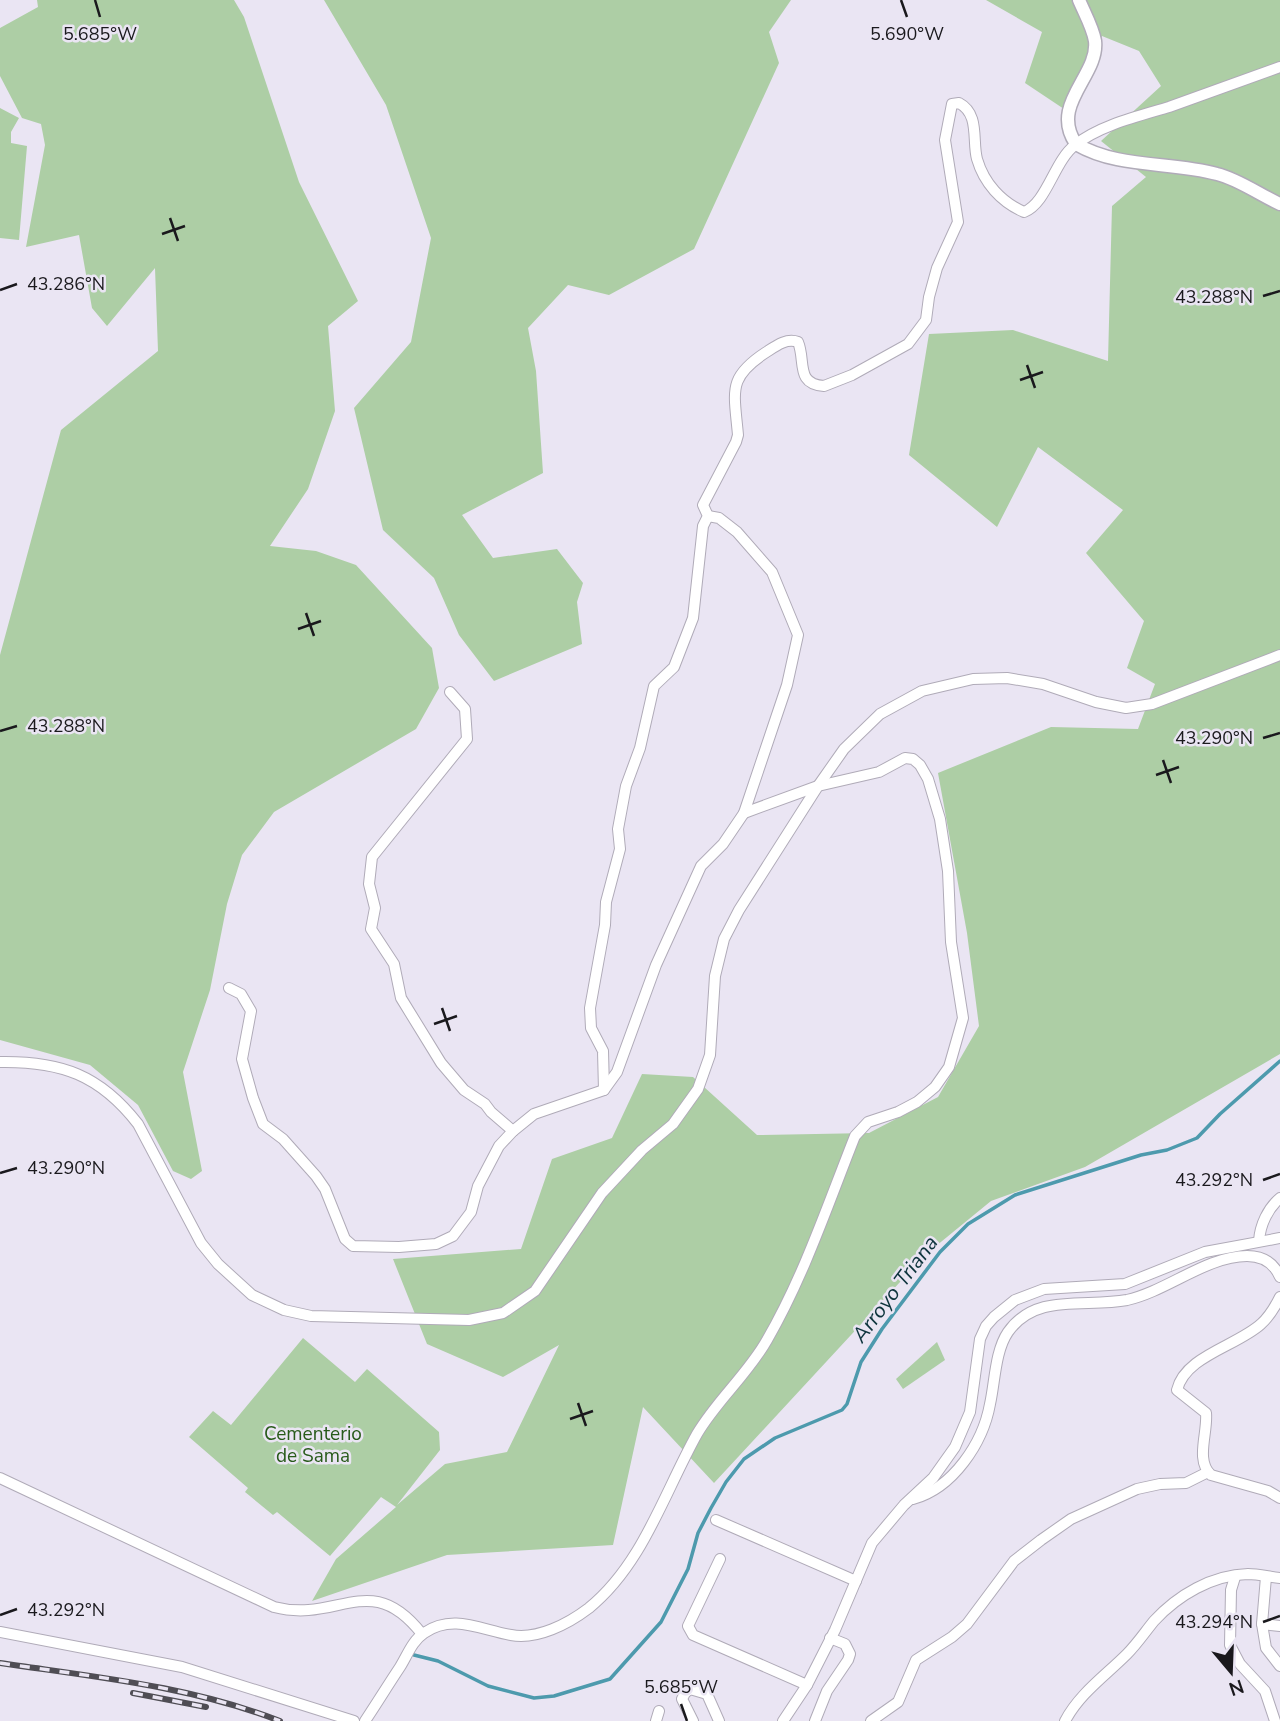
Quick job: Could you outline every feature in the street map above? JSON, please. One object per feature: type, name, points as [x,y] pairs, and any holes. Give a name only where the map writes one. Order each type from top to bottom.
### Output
[{"type":"street","points":[[1079,0],[1095,41],[1093,56],[1068,112],[1067,125],[1076,144],[1099,155],[1130,162],[1219,174],[1280,204]]},
{"type":"street","points":[[708,516],[703,505],[738,435],[735,390],[737,379],[751,362],[780,343],[792,340],[798,342],[803,373],[807,380],[813,385],[824,386],[892,354],[908,344],[920,331],[926,320],[937,268],[958,222],[945,140],[952,104],[959,103],[968,110],[976,132],[976,157],[993,190],[1011,206],[1024,212],[1038,201],[1066,154],[1076,144],[1119,122],[1280,67]]},
{"type":"street","points":[[229,988],[241,994],[251,1011],[242,1059],[263,1124],[283,1139],[326,1189],[345,1239],[353,1246],[399,1247],[436,1244],[453,1236],[471,1212],[478,1186],[499,1146],[513,1131],[534,1114],[604,1090],[617,1072],[656,965],[701,866],[723,844],[744,813],[787,685],[798,635],[772,572],[737,532],[719,518],[708,516]]},
{"type":"street","points":[[604,1090],[603,1051],[591,1028],[590,1008],[605,925],[606,902],[620,849],[618,830],[626,786],[640,748],[654,686],[674,667],[689,633],[703,526],[708,516]]},
{"type":"street","points":[[0,1062],[35,1061],[69,1071],[106,1090],[125,1107],[138,1124],[201,1243],[218,1264],[252,1295],[284,1310],[311,1316],[469,1320],[503,1313],[535,1291],[602,1193],[642,1150],[673,1124],[698,1089],[710,1055],[715,976],[724,939],[739,910],[844,748],[880,714],[922,691],[973,679],[1007,678],[1044,684],[1096,702],[1126,708],[1152,704],[1280,655]]},
{"type":"street","points":[[450,692],[465,709],[467,740],[372,857],[369,884],[375,908],[371,929],[394,964],[401,998],[441,1063],[464,1090],[485,1104],[513,1131]]},
{"type":"street","points":[[365,1721],[408,1652],[422,1634],[438,1625],[485,1627],[512,1636],[539,1633],[564,1624],[608,1590],[632,1561],[699,1430],[766,1342],[803,1265],[855,1136],[869,1122],[917,1102],[935,1087],[949,1067],[963,1018],[951,942],[946,858],[940,819],[928,779],[920,765],[913,759],[905,758],[878,772],[818,786],[744,813]]},
{"type":"street","points":[[1259,1241],[1266,1217],[1280,1198]]},
{"type":"street","points":[[783,1721],[807,1685],[873,1543],[933,1478],[955,1447],[970,1412],[980,1339],[986,1326],[1015,1300],[1044,1289],[1125,1284],[1205,1252],[1280,1238]]},
{"type":"street","points":[[911,1499],[928,1495],[963,1463],[985,1424],[1001,1348],[1007,1334],[1031,1311],[1043,1306],[1106,1303],[1135,1298],[1208,1266],[1243,1256],[1257,1256],[1269,1261],[1280,1277]]},
{"type":"street","points":[[1280,1297],[1261,1325],[1191,1367],[1179,1379],[1177,1390],[1206,1413],[1208,1426],[1202,1458],[1209,1472],[1268,1491],[1280,1498]]},
{"type":"street","points":[[871,1721],[898,1702],[916,1660],[967,1624],[1014,1561],[1041,1540],[1071,1519],[1137,1489],[1160,1484],[1186,1483],[1209,1472]]},
{"type":"street","points":[[0,1478],[274,1608],[308,1612],[367,1600],[381,1602],[400,1611],[422,1634]]},
{"type":"street","points":[[716,1520],[856,1581]]},
{"type":"street","points":[[720,1559],[688,1626],[693,1635],[807,1685]]},
{"type":"street","points":[[1065,1721],[1092,1685],[1128,1653],[1156,1619],[1183,1595],[1212,1581],[1247,1574],[1280,1578]]},
{"type":"street","points":[[1236,1577],[1231,1590],[1230,1645],[1240,1664],[1265,1691],[1275,1721]]},
{"type":"street","points":[[1266,1577],[1262,1624],[1266,1648],[1280,1666]]},
{"type":"street","points":[[1262,1624],[1280,1626]]},
{"type":"street","points":[[0,1632],[182,1667],[354,1721]]},
{"type":"street","points":[[815,1721],[827,1691],[850,1654],[845,1644],[830,1638]]},
{"type":"street","points":[[693,1721],[682,1699],[690,1689],[707,1694],[719,1721]]},
{"type":"green space","points":[[37,0],[234,0],[244,17],[299,182],[358,301],[328,326],[335,411],[308,489],[270,546],[316,551],[356,565],[432,648],[439,688],[416,729],[274,812],[242,855],[227,904],[210,990],[183,1072],[202,1171],[191,1179],[173,1171],[138,1105],[90,1065],[0,1040],[0,655],[61,430],[158,351],[155,268],[107,326],[92,308],[79,235],[26,247],[45,145],[41,124],[22,118],[0,76],[0,28],[38,7]]},
{"type":"green space","points":[[324,0],[791,0],[769,32],[779,63],[694,249],[609,295],[568,285],[528,328],[536,371],[543,473],[462,515],[493,558],[557,549],[583,583],[577,602],[582,644],[494,681],[459,635],[434,578],[383,530],[354,408],[411,342],[431,238],[386,105]]},
{"type":"green space","name":"Cementerio de Sama","points":[[986,0],[1280,0],[1280,1054],[1085,1167],[991,1201],[925,1255],[714,1483],[643,1407],[613,1545],[447,1555],[312,1601],[336,1559],[396,1507],[381,1497],[330,1556],[277,1512],[273,1515],[245,1492],[248,1488],[189,1437],[213,1411],[231,1425],[303,1338],[355,1382],[367,1369],[439,1432],[440,1450],[397,1505],[445,1464],[507,1452],[559,1345],[503,1377],[427,1344],[393,1259],[521,1249],[552,1159],[612,1138],[642,1074],[693,1077],[757,1135],[869,1133],[938,1097],[979,1026],[967,933],[938,773],[1051,727],[1138,729],[1155,684],[1127,668],[1144,621],[1086,553],[1123,510],[1038,447],[997,527],[909,455],[929,334],[1013,330],[1108,361],[1112,206],[1146,177],[1101,141],[1161,86],[1139,51],[1102,36],[1064,109],[1025,83],[1042,32]]},
{"type":"green space","points":[[0,108],[19,118],[11,132],[11,143],[27,146],[19,240],[0,238]]},
{"type":"green space","points":[[937,1342],[945,1360],[903,1389],[896,1379]]},
{"type":"waterway","name":"Arroyo Triana","points":[[414,1655],[438,1661],[488,1686],[534,1698],[554,1696],[610,1679],[661,1622],[688,1569],[698,1533],[726,1482],[744,1459],[775,1438],[842,1410],[847,1404],[861,1362],[882,1329],[940,1252],[968,1224],[1015,1195],[1141,1155],[1167,1150],[1197,1138],[1280,1061]]},
{"type":"railway","points":[[0,1663],[177,1691],[212,1699],[280,1721]]},
{"type":"railway","points":[[133,1693],[206,1707]]}]
